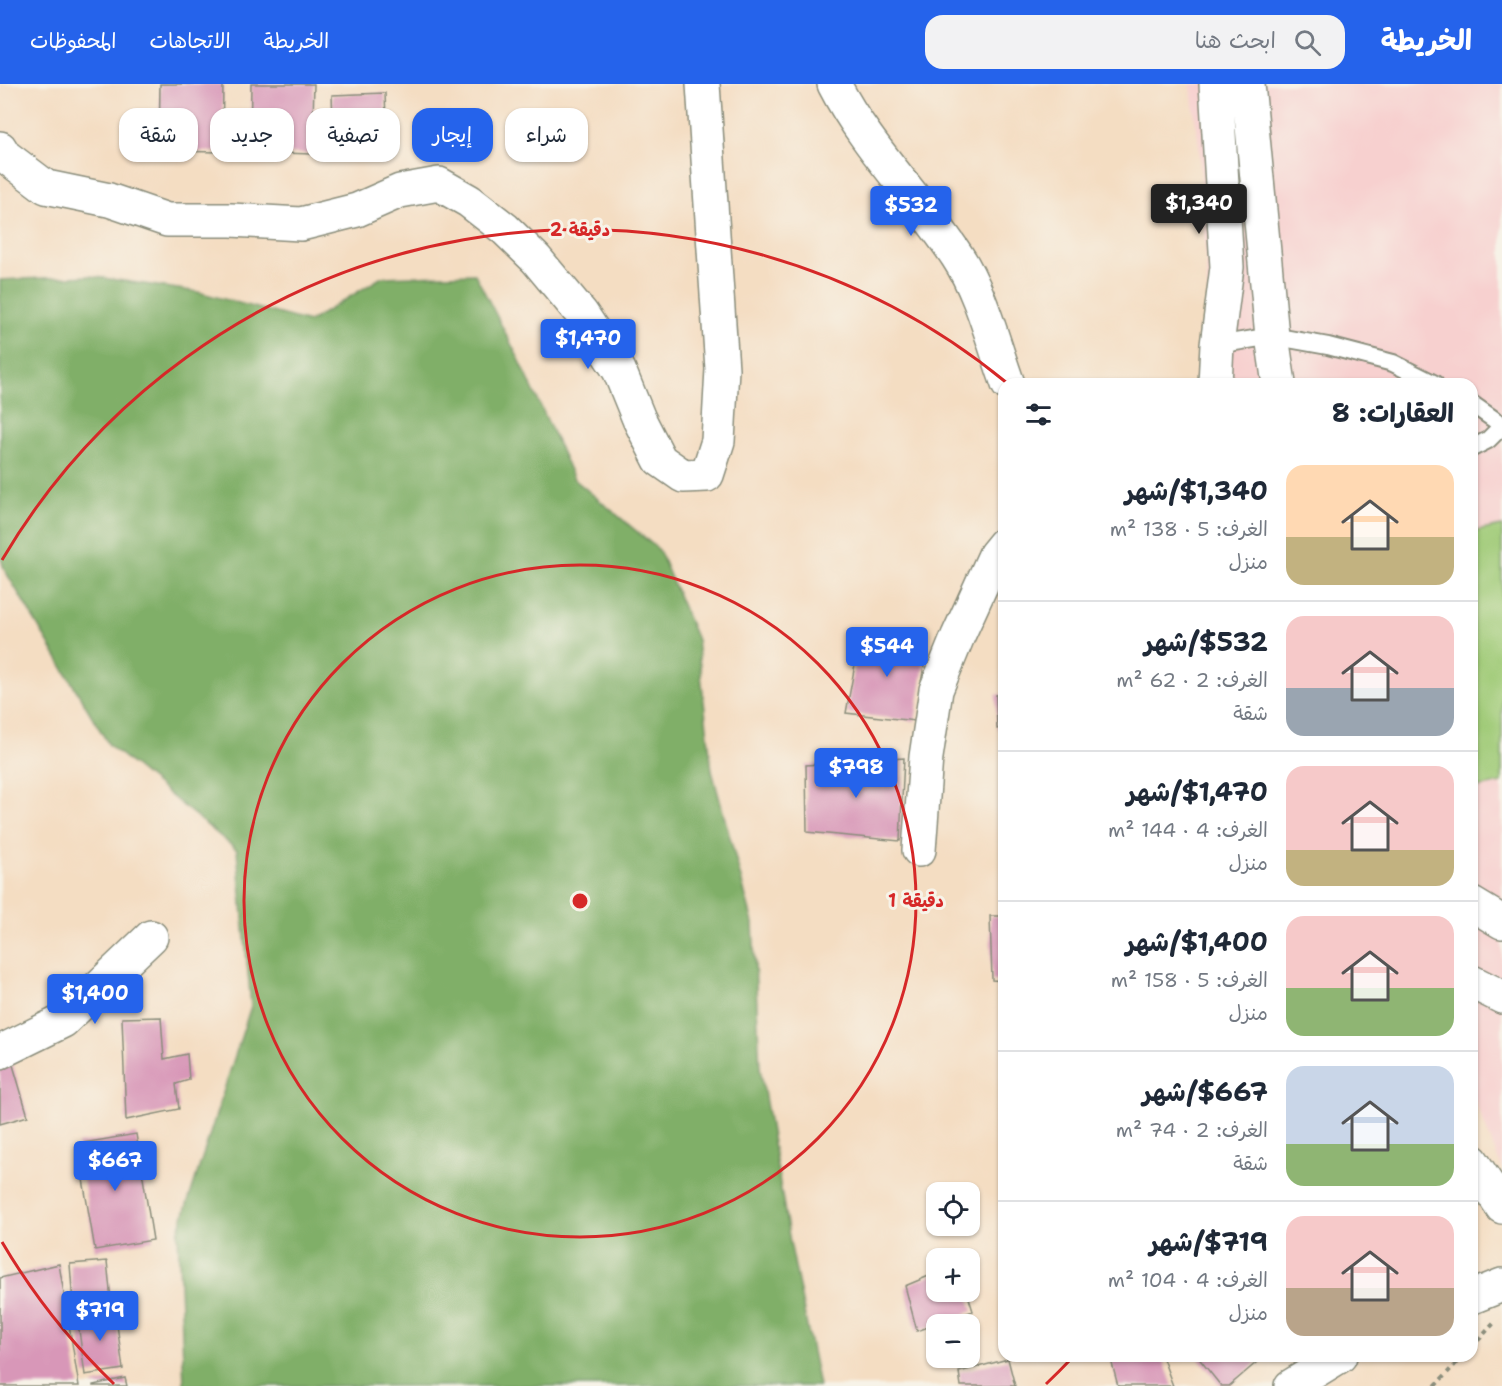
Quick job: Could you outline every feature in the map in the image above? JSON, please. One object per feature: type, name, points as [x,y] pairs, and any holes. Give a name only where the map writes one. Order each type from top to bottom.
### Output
[{"type":"street","points":[[0,148],[5,156],[46,187],[109,200],[167,220],[231,220],[301,224],[357,210],[400,190],[439,184],[469,201],[505,229],[536,259],[581,314],[619,370],[639,419],[660,460],[683,476],[707,475],[718,441],[722,369],[703,84]]},
{"type":"street","points":[[834,84],[865,136],[958,258],[972,283],[1006,378]]},
{"type":"street","points":[[1215,378],[1227,267],[1216,84]]},
{"type":"street","points":[[1248,84],[1272,336],[1278,378]]},
{"type":"street","points":[[919,850],[926,757],[936,690],[958,636],[998,551]]},
{"type":"street","points":[[1478,908],[1502,922]]},
{"type":"street","points":[[0,1052],[63,1021],[151,937]]},
{"type":"street","points":[[1478,985],[1502,997]]},
{"type":"street","points":[[1478,1170],[1502,1207]]},
{"type":"street","points":[[1478,1295],[1502,1285]]},
{"type":"street","points":[[1291,1386],[1330,1362]]},
{"type":"lane","points":[[1217,345],[1272,336],[1328,346],[1393,363],[1423,378]]},
{"type":"lane","points":[[1478,408],[1502,426],[1488,440],[1478,445]]},
{"type":"path","points":[[1478,1340],[1498,1318]]},
{"type":"path","points":[[1435,1386],[1457,1362]]},
{"type":"shaded area","points":[[1190,84],[1502,84],[1502,1169],[1478,1108],[1478,378],[1196,378],[1208,299],[1199,146]]},
{"type":"green space","points":[[475,274],[521,363],[574,479],[659,550],[697,640],[712,771],[753,923],[760,1068],[790,1242],[819,1386],[184,1386],[178,1233],[251,1006],[237,850],[109,745],[4,569],[0,554],[0,280],[90,276],[198,292],[309,322],[382,277]]},
{"type":"green space","points":[[1502,526],[1502,783],[1478,788],[1478,531]]},
{"type":"building","points":[[160,84],[223,84],[223,108],[210,108],[210,152],[198,152],[198,108],[160,108]]},
{"type":"building","points":[[251,84],[314,84],[313,108],[306,108],[306,154],[294,153],[294,108],[251,108]]},
{"type":"building","points":[[385,93],[386,108],[332,108],[332,95]]},
{"type":"building","points":[[861,632],[927,646],[915,721],[846,713]]},
{"type":"building","points":[[996,695],[998,695],[997,729]]},
{"type":"building","points":[[904,758],[900,841],[807,832],[806,765]]},
{"type":"building","points":[[990,916],[998,916],[998,980],[992,980]]},
{"type":"building","points":[[161,1017],[164,1059],[187,1054],[189,1080],[176,1084],[179,1109],[126,1120],[122,1018]]},
{"type":"building","points":[[13,1065],[28,1116],[0,1124],[0,1068]]},
{"type":"building","points":[[136,1134],[153,1240],[95,1250],[77,1144]]},
{"type":"building","points":[[107,1261],[111,1300],[73,1304],[70,1264]]},
{"type":"building","points":[[59,1264],[79,1386],[0,1386],[0,1278]]},
{"type":"building","points":[[926,1277],[926,1302],[970,1302],[973,1311],[965,1314],[926,1314],[926,1328],[917,1331],[905,1286]]},
{"type":"building","points":[[115,1310],[123,1369],[85,1375],[77,1315]]},
{"type":"building","points":[[998,1362],[1009,1362],[1015,1386],[961,1386],[959,1372]]},
{"type":"building","points":[[1112,1362],[1164,1362],[1173,1386],[1118,1386]]},
{"type":"building","points":[[1202,1362],[1257,1362],[1229,1386],[1221,1386]]},
{"type":"building","points":[[125,1378],[127,1386],[93,1386],[93,1385]]}]
